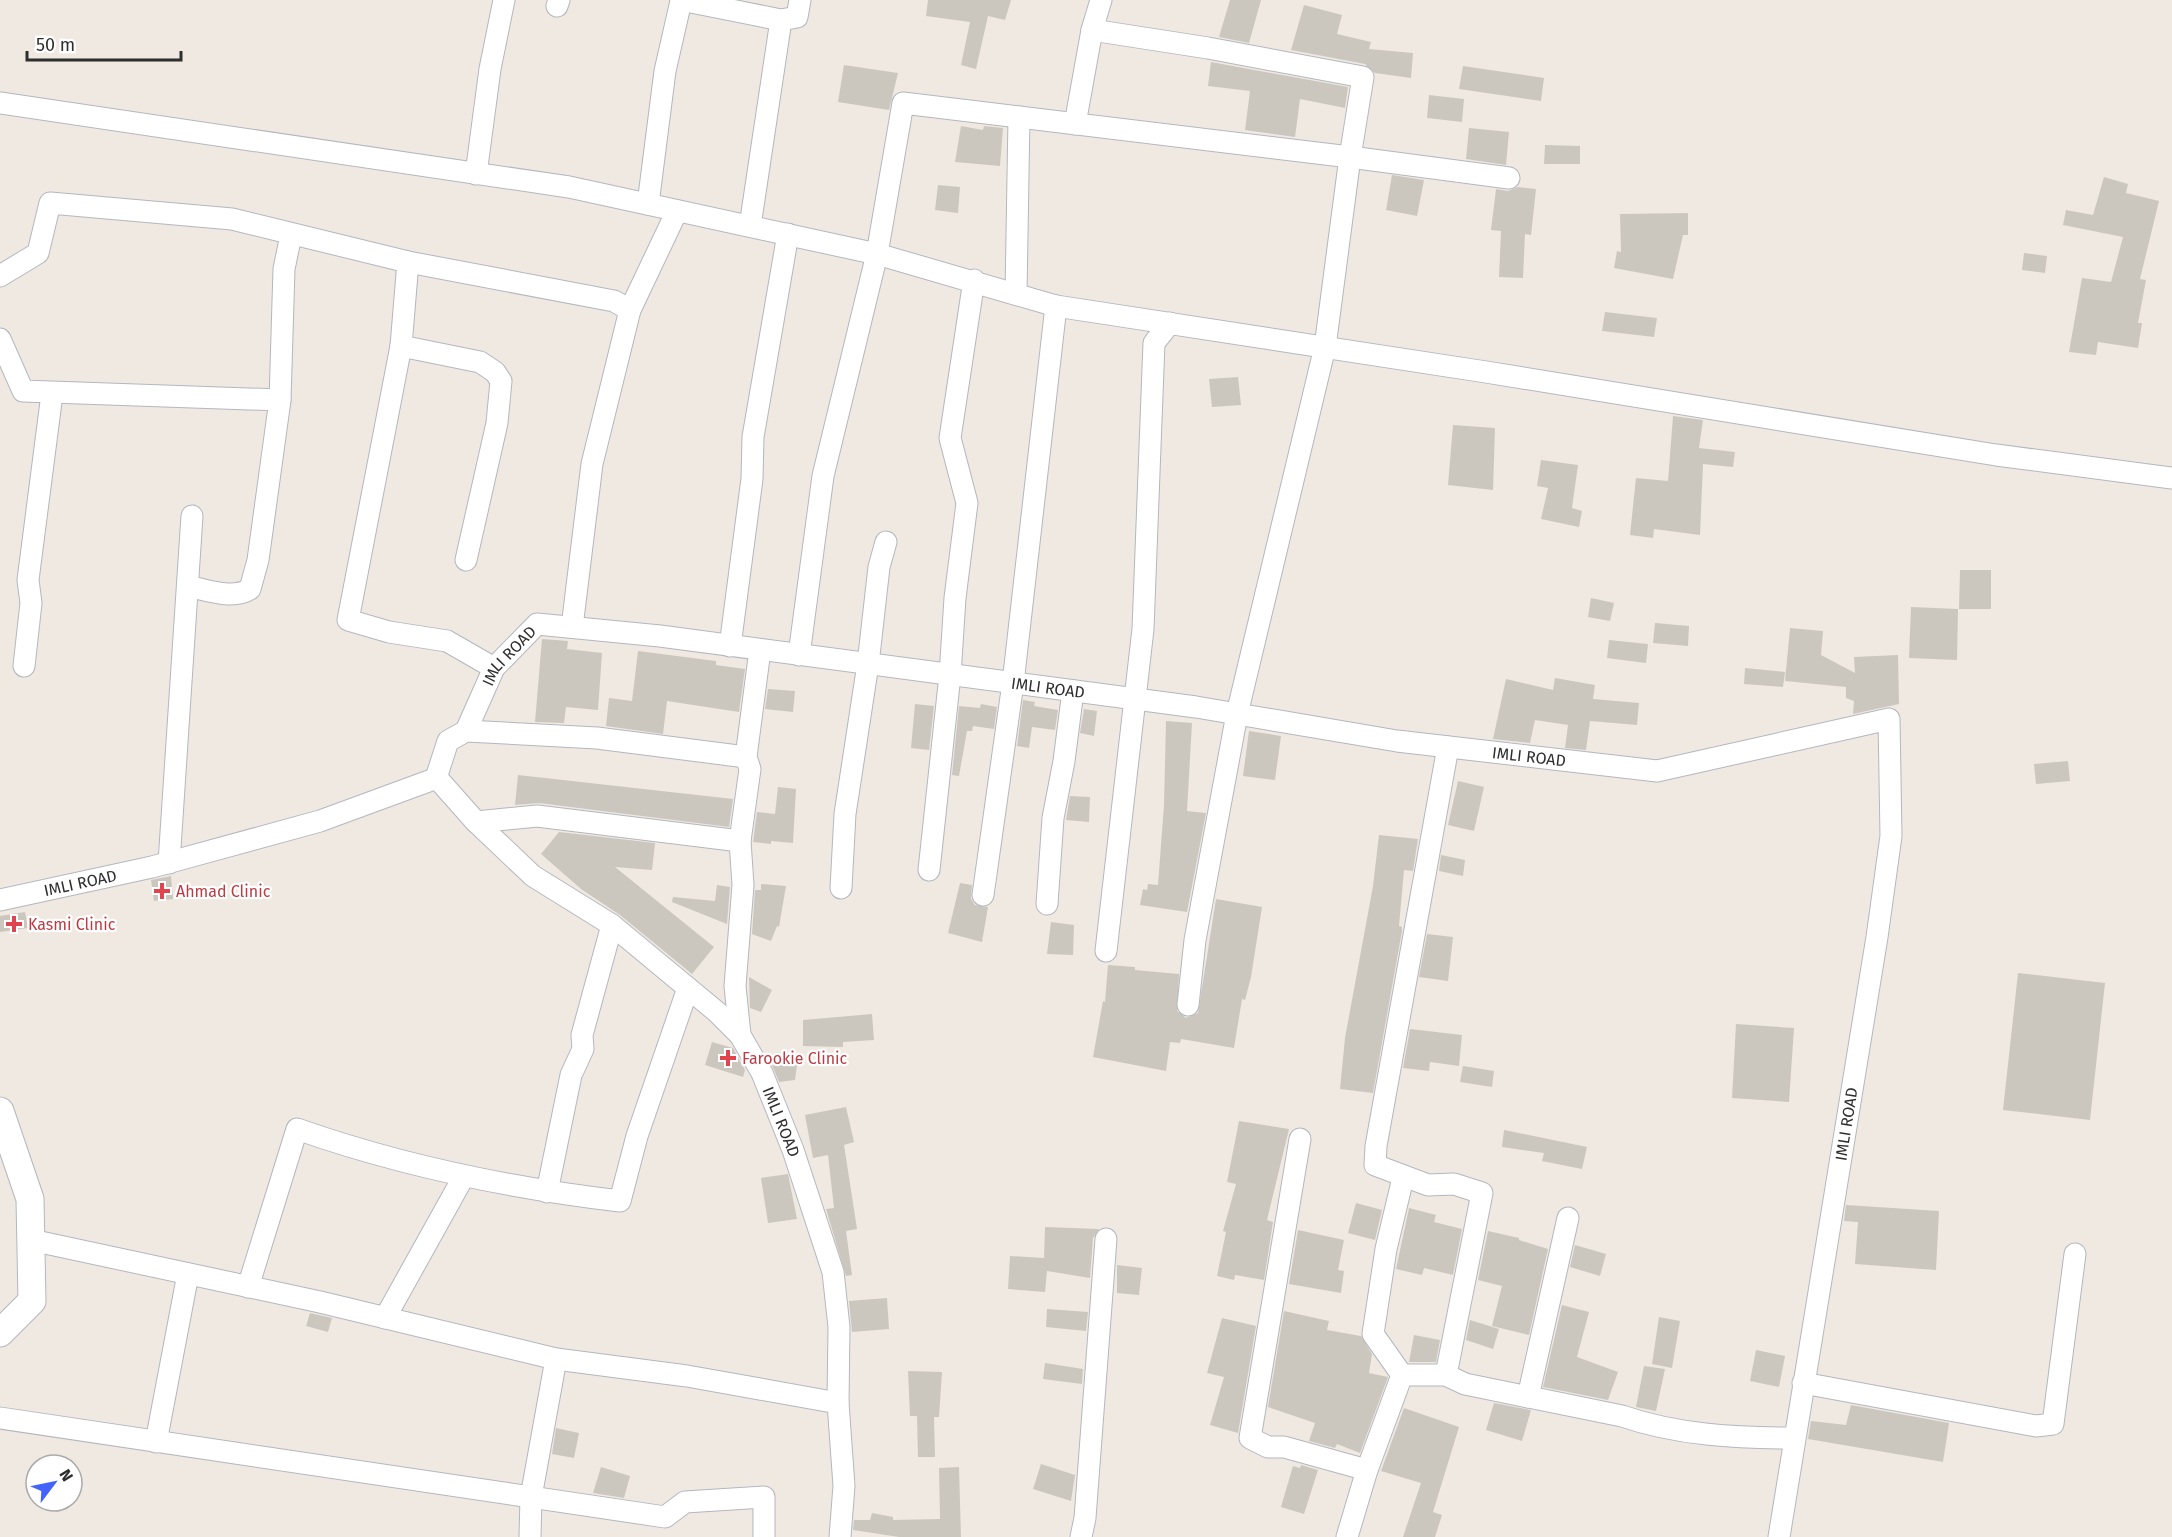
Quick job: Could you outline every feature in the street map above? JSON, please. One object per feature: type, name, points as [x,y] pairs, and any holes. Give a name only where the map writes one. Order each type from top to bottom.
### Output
[{"type":"street","points":[[476,174],[490,69],[504,0]]},
{"type":"street","points":[[648,204],[665,71],[681,0],[781,20],[797,17],[800,0]]},
{"type":"street","points":[[1075,124],[1092,30],[1101,0]]},
{"type":"street","points":[[750,226],[781,20]]},
{"type":"street","points":[[1092,30],[1208,48],[1362,77],[1325,347],[1237,714],[1195,940],[1188,1005]]},
{"type":"street","points":[[0,103],[569,187],[877,254],[1056,306],[1996,455],[2172,478]]},
{"type":"street","points":[[799,655],[823,476],[877,254],[903,103],[1509,178]]},
{"type":"street","points":[[1016,294],[1019,117]]},
{"type":"street","points":[[0,276],[38,253],[50,203],[232,219],[408,262],[614,301],[630,310]]},
{"type":"street","points":[[572,627],[592,464],[630,310],[677,211]]},
{"type":"street","points":[[730,646],[752,479],[753,437],[788,234]]},
{"type":"street","points":[[188,586],[230,594],[243,593],[250,589],[258,560],[280,400],[284,269],[291,235]]},
{"type":"street","points":[[408,262],[401,345],[348,620],[389,632],[447,641],[494,668]]},
{"type":"street","points":[[929,870],[950,675],[955,598],[967,503],[950,438],[974,281]]},
{"type":"street","points":[[983,895],[1013,683],[1056,306]]},
{"type":"street","points":[[1106,951],[1143,629],[1154,343],[1170,323]]},
{"type":"street","points":[[0,339],[23,392],[280,400]]},
{"type":"street","points":[[401,345],[480,362],[495,372],[501,381],[497,423],[466,560]]},
{"type":"street","points":[[24,666],[32,603],[28,580],[52,394]]},
{"type":"street","points":[[169,862],[192,516]]},
{"type":"street","points":[[841,888],[845,814],[868,664],[879,567],[886,542]]},
{"type":"street","name":"IMLI ROAD","points":[[436,778],[448,741],[466,731],[494,668],[537,624],[730,646],[1136,699],[1397,741],[1657,771],[1889,719],[1891,836],[1877,937],[1779,1537]]},
{"type":"street","points":[[740,1035],[735,986],[743,885],[740,841],[750,769],[746,757],[760,650]]},
{"type":"street","points":[[1047,904],[1053,818],[1064,761],[1073,691]]},
{"type":"street","points":[[466,731],[597,738],[746,757]]},
{"type":"street","points":[[1446,1376],[1482,1193],[1454,1184],[1428,1185],[1403,1178],[1375,1165],[1376,1146],[1448,747]]},
{"type":"street","name":"IMLI ROAD","points":[[0,900],[169,862],[320,821],[436,778]]},
{"type":"street","name":"IMLI ROAD","points":[[436,778],[476,822],[533,876],[612,925],[740,1035],[762,1073],[793,1150],[833,1272],[839,1327],[838,1403],[844,1486],[840,1537]]},
{"type":"street","points":[[476,822],[537,816],[740,841]]},
{"type":"street","points":[[547,1192],[571,1075],[583,1049],[582,1035],[612,925]]},
{"type":"street","points":[[248,1287],[297,1129],[464,1176],[547,1192],[620,1201],[637,1136],[688,988]]},
{"type":"street","points":[[0,1111],[30,1199],[32,1301],[0,1333]]},
{"type":"street","points":[[1300,1138],[1250,1438],[1268,1447],[1284,1447],[1367,1470]]},
{"type":"street","points":[[385,1318],[464,1176]]},
{"type":"street","points":[[1402,1375],[1373,1334],[1386,1249],[1403,1178]]},
{"type":"street","points":[[1528,1397],[1568,1218]]},
{"type":"street","points":[[1081,1537],[1106,1239]]},
{"type":"street","points":[[31,1240],[385,1318],[556,1359],[687,1376],[838,1403]]},
{"type":"street","points":[[1803,1383],[2036,1426],[2054,1424],[2075,1254]]},
{"type":"street","points":[[156,1442],[188,1274]]},
{"type":"street","points":[[530,1537],[531,1497],[556,1359]]},
{"type":"street","points":[[1347,1537],[1367,1470],[1402,1375]]},
{"type":"street","points":[[1402,1375],[1446,1376],[1465,1384],[1622,1416],[1646,1424],[1739,1438],[1794,1438]]},
{"type":"street","points":[[0,1418],[665,1517],[685,1502],[764,1497],[764,1537]]},
{"type":"building","points":[[928,0],[1011,0],[1005,20],[988,16],[976,69],[961,65],[970,22],[926,16]]},
{"type":"building","points":[[1230,0],[1261,0],[1249,43],[1219,37]]},
{"type":"building","points":[[1304,5],[1342,15],[1337,34],[1371,42],[1369,49],[1413,53],[1411,78],[1375,73],[1365,64],[1291,50]]},
{"type":"building","points":[[1211,62],[1348,87],[1345,108],[1300,99],[1295,137],[1245,130],[1250,91],[1208,86]]},
{"type":"building","points":[[844,65],[898,73],[889,110],[838,102]]},
{"type":"building","points":[[1463,66],[1544,78],[1541,101],[1459,89]]},
{"type":"building","points":[[1429,95],[1464,99],[1462,122],[1427,118]]},
{"type":"building","points":[[961,126],[983,130],[984,126],[1003,128],[1000,166],[955,162]]},
{"type":"building","points":[[1469,128],[1509,132],[1506,165],[1466,159]]},
{"type":"building","points":[[1545,145],[1580,146],[1580,164],[1544,164]]},
{"type":"building","points":[[1392,175],[1424,180],[1417,216],[1386,210]]},
{"type":"building","points":[[2104,177],[2128,184],[2126,193],[2159,201],[2140,279],[2146,280],[2138,323],[2142,323],[2138,348],[2098,342],[2096,355],[2069,352],[2082,278],[2111,282],[2123,237],[2063,225],[2066,210],[2093,215]]},
{"type":"building","points":[[938,185],[960,187],[958,213],[935,210]]},
{"type":"building","points":[[1518,187],[1536,189],[1531,235],[1525,234],[1523,278],[1499,277],[1501,231],[1491,230],[1496,189],[1508,191]]},
{"type":"building","points":[[1688,213],[1688,235],[1683,235],[1673,279],[1614,268],[1617,251],[1621,252],[1620,214]]},
{"type":"building","points":[[2024,253],[2047,256],[2045,273],[2022,270]]},
{"type":"building","points":[[1605,312],[1657,318],[1654,337],[1602,331]]},
{"type":"building","points":[[1238,377],[1241,405],[1212,407],[1209,379]]},
{"type":"building","points":[[1673,416],[1703,420],[1699,448],[1735,452],[1733,467],[1703,464],[1700,535],[1654,529],[1653,538],[1630,535],[1636,478],[1668,481]]},
{"type":"building","points":[[1453,425],[1495,428],[1493,490],[1448,485]]},
{"type":"building","points":[[1541,460],[1578,465],[1572,508],[1582,511],[1579,527],[1541,519],[1548,488],[1537,486]]},
{"type":"building","points":[[1960,570],[1991,570],[1991,609],[1959,609]]},
{"type":"building","points":[[1591,598],[1614,603],[1610,621],[1588,617]]},
{"type":"building","points":[[1911,607],[1958,609],[1957,660],[1909,658]]},
{"type":"building","points":[[1655,623],[1689,626],[1688,646],[1653,643]]},
{"type":"building","points":[[1790,628],[1823,631],[1821,655],[1855,673],[1854,657],[1898,655],[1899,704],[1853,714],[1854,701],[1846,698],[1846,687],[1785,681]]},
{"type":"building","points":[[542,639],[568,641],[567,649],[602,653],[598,710],[566,707],[564,723],[535,722]]},
{"type":"building","points":[[1609,640],[1648,644],[1646,663],[1607,658]]},
{"type":"building","points":[[638,651],[716,661],[716,665],[745,669],[739,712],[667,701],[663,734],[606,726],[609,698],[632,701]]},
{"type":"building","points":[[1745,668],[1785,672],[1783,687],[1744,684]]},
{"type":"building","points":[[1555,678],[1595,685],[1593,699],[1639,703],[1637,725],[1590,721],[1586,750],[1565,748],[1568,725],[1535,720],[1530,743],[1493,739],[1506,679],[1553,690]]},
{"type":"building","points":[[768,689],[795,691],[793,712],[765,709]]},
{"type":"building","points":[[1023,700],[1035,702],[1034,706],[1058,710],[1055,730],[1032,727],[1029,748],[1017,746]]},
{"type":"building","points":[[915,704],[934,706],[929,750],[911,748]]},
{"type":"building","points":[[981,704],[997,707],[994,729],[973,726],[972,731],[967,731],[959,776],[952,775],[959,706],[980,708]]},
{"type":"building","points":[[1084,709],[1097,711],[1094,736],[1080,733]]},
{"type":"building","points":[[1166,721],[1192,723],[1187,811],[1206,813],[1187,912],[1140,905],[1143,889],[1147,890],[1148,884],[1158,885],[1164,805]]},
{"type":"building","points":[[1249,731],[1281,736],[1275,780],[1243,776]]},
{"type":"building","points":[[2068,761],[2070,781],[2036,784],[2034,764]]},
{"type":"building","points":[[518,775],[733,799],[729,827],[539,803],[515,805]]},
{"type":"building","points":[[1458,781],[1484,787],[1474,831],[1448,825]]},
{"type":"building","points":[[778,787],[796,789],[793,843],[753,842],[757,812],[775,814]]},
{"type":"building","points":[[1070,796],[1090,797],[1089,822],[1066,820]]},
{"type":"building","points":[[559,832],[655,843],[652,870],[615,867],[714,947],[692,974],[620,915],[581,889],[541,854]]},
{"type":"building","points":[[1379,835],[1418,839],[1413,871],[1404,870],[1399,926],[1402,927],[1402,931],[1373,1093],[1340,1089],[1345,1038],[1373,886]]},
{"type":"building","points":[[1441,855],[1465,860],[1463,876],[1439,871]]},
{"type":"building","points":[[171,876],[173,899],[154,901],[151,880]]},
{"type":"building","points":[[960,883],[972,885],[971,899],[975,905],[988,907],[982,942],[948,933]]},
{"type":"building","points":[[761,884],[786,886],[779,927],[777,926],[771,941],[752,934],[755,890],[761,890]]},
{"type":"building","points":[[717,885],[730,887],[727,924],[672,902],[673,897],[715,901]]},
{"type":"building","points":[[1216,899],[1262,907],[1251,977],[1245,1000],[1242,999],[1234,1048],[1181,1039],[1180,1043],[1170,1042],[1166,1071],[1093,1057],[1103,1001],[1105,1002],[1108,965],[1179,974],[1177,1011],[1186,1018],[1198,1013]]},
{"type":"building","points":[[25,912],[28,928],[0,932],[0,916]]},
{"type":"building","points":[[1051,922],[1074,925],[1073,955],[1047,954]]},
{"type":"building","points":[[1427,934],[1453,937],[1448,981],[1419,977]]},
{"type":"building","points":[[2018,973],[2105,983],[2090,1120],[2003,1110]]},
{"type":"building","points":[[749,977],[772,990],[761,1012],[750,1008]]},
{"type":"building","points":[[872,1014],[874,1040],[843,1042],[843,1047],[803,1046],[803,1020]]},
{"type":"building","points":[[1736,1024],[1794,1028],[1789,1102],[1732,1098]]},
{"type":"building","points":[[1410,1029],[1462,1035],[1459,1066],[1430,1062],[1429,1071],[1403,1068]]},
{"type":"building","points":[[712,1042],[733,1048],[745,1070],[743,1077],[705,1065]]},
{"type":"building","points":[[772,1065],[797,1065],[795,1080],[779,1082]]},
{"type":"building","points":[[1463,1066],[1494,1071],[1492,1087],[1460,1082]]},
{"type":"building","points":[[846,1107],[854,1142],[844,1145],[857,1229],[846,1231],[852,1275],[846,1276],[826,1209],[834,1208],[828,1155],[813,1158],[805,1115]]},
{"type":"building","points":[[1239,1121],[1289,1129],[1267,1220],[1273,1222],[1264,1280],[1235,1275],[1234,1280],[1217,1276],[1226,1232],[1223,1231],[1236,1184],[1227,1182]]},
{"type":"building","points":[[1504,1130],[1587,1147],[1582,1169],[1542,1161],[1544,1153],[1502,1147]]},
{"type":"building","points":[[788,1174],[797,1219],[768,1223],[761,1178]]},
{"type":"building","points":[[1356,1203],[1382,1210],[1375,1240],[1348,1233]]},
{"type":"building","points":[[1846,1205],[1939,1211],[1936,1270],[1855,1264],[1858,1222],[1844,1221]]},
{"type":"building","points":[[1409,1208],[1436,1215],[1434,1222],[1462,1229],[1453,1275],[1424,1268],[1422,1275],[1396,1269]]},
{"type":"building","points":[[1045,1227],[1099,1229],[1093,1238],[1090,1278],[1047,1271],[1045,1292],[1008,1289],[1010,1256],[1044,1258]]},
{"type":"building","points":[[1298,1230],[1344,1240],[1338,1270],[1344,1271],[1341,1293],[1289,1284]]},
{"type":"building","points":[[1488,1231],[1519,1238],[1519,1240],[1548,1249],[1529,1335],[1492,1326],[1502,1286],[1478,1280]]},
{"type":"building","points":[[1575,1245],[1606,1254],[1600,1276],[1570,1267]]},
{"type":"building","points":[[1117,1265],[1142,1268],[1139,1295],[1117,1293]]},
{"type":"building","points":[[887,1298],[889,1329],[852,1332],[849,1301]]},
{"type":"building","points":[[1562,1305],[1589,1312],[1577,1357],[1618,1372],[1608,1400],[1543,1387]]},
{"type":"building","points":[[1047,1309],[1088,1312],[1086,1331],[1046,1327]]},
{"type":"building","points":[[1284,1311],[1329,1321],[1327,1330],[1361,1336],[1372,1354],[1369,1373],[1388,1377],[1360,1453],[1337,1444],[1335,1448],[1309,1441],[1315,1423],[1268,1407]]},
{"type":"building","points":[[310,1313],[332,1318],[328,1332],[306,1326]]},
{"type":"building","points":[[1659,1317],[1680,1321],[1672,1368],[1652,1364]]},
{"type":"building","points":[[1222,1318],[1256,1326],[1238,1433],[1210,1425],[1224,1377],[1207,1373]]},
{"type":"building","points":[[1470,1320],[1499,1329],[1493,1349],[1466,1340]]},
{"type":"building","points":[[1414,1335],[1440,1340],[1436,1362],[1409,1362]]},
{"type":"building","points":[[1756,1350],[1785,1356],[1779,1387],[1750,1381]]},
{"type":"building","points":[[1045,1363],[1083,1369],[1082,1384],[1043,1379]]},
{"type":"building","points":[[1644,1366],[1665,1369],[1656,1411],[1636,1407]]},
{"type":"building","points":[[908,1371],[942,1372],[939,1417],[934,1417],[935,1457],[918,1457],[917,1416],[910,1416]]},
{"type":"building","points":[[1494,1403],[1531,1410],[1522,1441],[1486,1430]]},
{"type":"building","points":[[1851,1405],[1949,1423],[1943,1462],[1808,1439],[1811,1421],[1846,1425]]},
{"type":"building","points":[[1404,1408],[1459,1427],[1433,1512],[1442,1515],[1435,1537],[1403,1537],[1421,1483],[1381,1471]]},
{"type":"building","points":[[556,1428],[579,1433],[574,1458],[552,1454]]},
{"type":"building","points":[[1041,1464],[1075,1475],[1071,1501],[1033,1489]]},
{"type":"building","points":[[1301,1465],[1318,1470],[1304,1514],[1281,1507],[1293,1466],[1300,1468]]},
{"type":"building","points":[[601,1467],[630,1476],[624,1498],[593,1493]]},
{"type":"building","points":[[959,1467],[961,1537],[899,1537],[853,1530],[854,1520],[870,1520],[872,1513],[893,1517],[893,1520],[940,1519],[939,1468]]},
{"type":"place","name":"Ahmad Clinic","points":[[162,891]]},
{"type":"place","name":"Kasmi Clinic","points":[[14,924]]},
{"type":"place","name":"Farookie Clinic","points":[[728,1058]]}]
